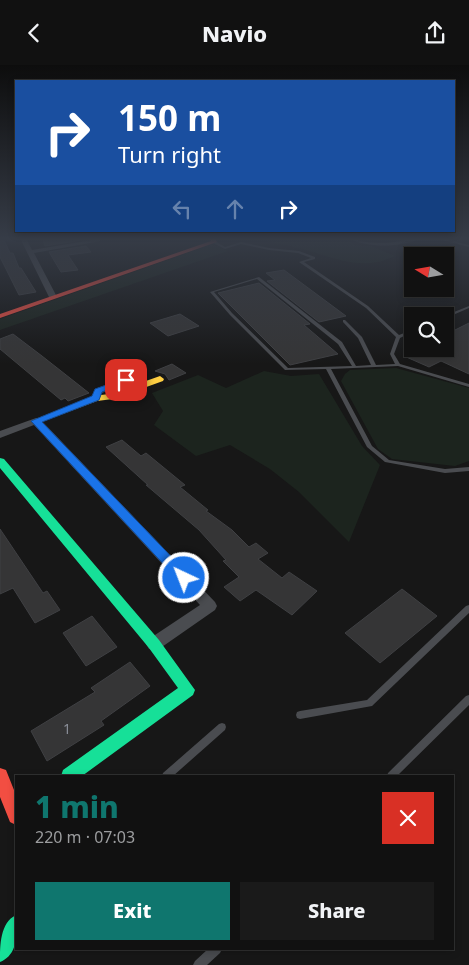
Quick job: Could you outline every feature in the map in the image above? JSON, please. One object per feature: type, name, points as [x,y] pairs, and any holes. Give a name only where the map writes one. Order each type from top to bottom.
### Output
[{"type":"street","points":[[44,280],[53,297]]},
{"type":"street","points":[[0,316],[100,280]]},
{"type":"street","points":[[0,435],[96,398],[110,397],[160,379]]},
{"type":"street","points":[[36,421],[210,606],[154,644]]},
{"type":"street","points":[[0,461],[154,644],[188,690],[70,775]]},
{"type":"street","points":[[0,775],[15,812]]},
{"type":"street","points":[[0,951],[15,927]]},
{"type":"lane","points":[[251,280],[212,292],[231,314],[287,369],[398,365],[469,386]]},
{"type":"lane","points":[[261,280],[340,343],[355,367]]},
{"type":"lane","points":[[327,280],[367,307],[398,337]]},
{"type":"lane","points":[[454,313],[469,307]]},
{"type":"lane","points":[[344,321],[360,337],[374,366]]},
{"type":"lane","points":[[398,365],[392,354],[398,337],[404,334]]},
{"type":"lane","points":[[328,368],[370,447],[387,461],[445,471],[469,469]]},
{"type":"lane","points":[[300,715],[369,703],[469,608]]},
{"type":"lane","points":[[392,775],[469,699]]},
{"type":"lane","points":[[167,775],[222,727]]},
{"type":"lane","points":[[199,965],[215,950]]},
{"type":"shaded area","points":[[111,280],[144,280],[0,330],[0,319]]},
{"type":"shaded area","points":[[396,368],[469,388],[469,461],[455,466],[392,459],[378,449],[341,381],[350,370]]},
{"type":"shaded area","points":[[264,371],[291,376],[319,374],[362,446],[380,465],[349,542],[299,492],[270,469],[230,445],[196,456],[154,425],[163,411],[152,393],[198,375],[226,388]]},
{"type":"building","points":[[12,280],[28,280],[36,292],[19,295]]},
{"type":"building","points":[[297,280],[346,316],[319,322],[267,281]]},
{"type":"building","points":[[259,283],[310,324],[304,325],[338,354],[290,365],[218,293]]},
{"type":"building","points":[[180,314],[199,326],[168,336],[150,323]]},
{"type":"building","points":[[469,323],[469,374],[441,361],[429,367],[406,357],[454,357],[454,330]]},
{"type":"building","points":[[13,334],[89,393],[68,401],[65,398],[61,400],[0,349],[0,339]]},
{"type":"building","points":[[172,364],[186,373],[169,380],[165,374],[155,371]]},
{"type":"building","points":[[122,440],[141,456],[146,453],[185,485],[180,487],[208,510],[206,511],[232,530],[249,547],[256,543],[268,553],[258,559],[282,578],[289,572],[317,591],[292,615],[256,590],[240,601],[224,587],[239,577],[223,561],[226,560],[199,530],[146,485],[148,485],[106,447]]},
{"type":"building","points":[[0,529],[43,593],[47,591],[60,610],[35,623],[13,588],[0,594]]},
{"type":"building","points":[[402,589],[437,616],[380,663],[345,633]]},
{"type":"building","points":[[92,616],[117,647],[86,666],[63,633]]},
{"type":"building","points":[[130,662],[150,686],[101,721],[104,725],[47,761],[31,731],[95,692],[91,688]]},
{"type":"traffic: fast","points":[[0,461],[154,644],[188,690],[70,775]]},
{"type":"traffic: fast","points":[[0,952],[15,927]]},
{"type":"traffic: slow","points":[[36,421],[96,398],[110,397],[160,379]]},
{"type":"traffic: jam","points":[[0,316],[104,280]]},
{"type":"traffic: jam","points":[[0,776],[15,814]]},
{"type":"route","points":[[126,380],[98,391],[96,398],[36,421],[184,578]]}]
